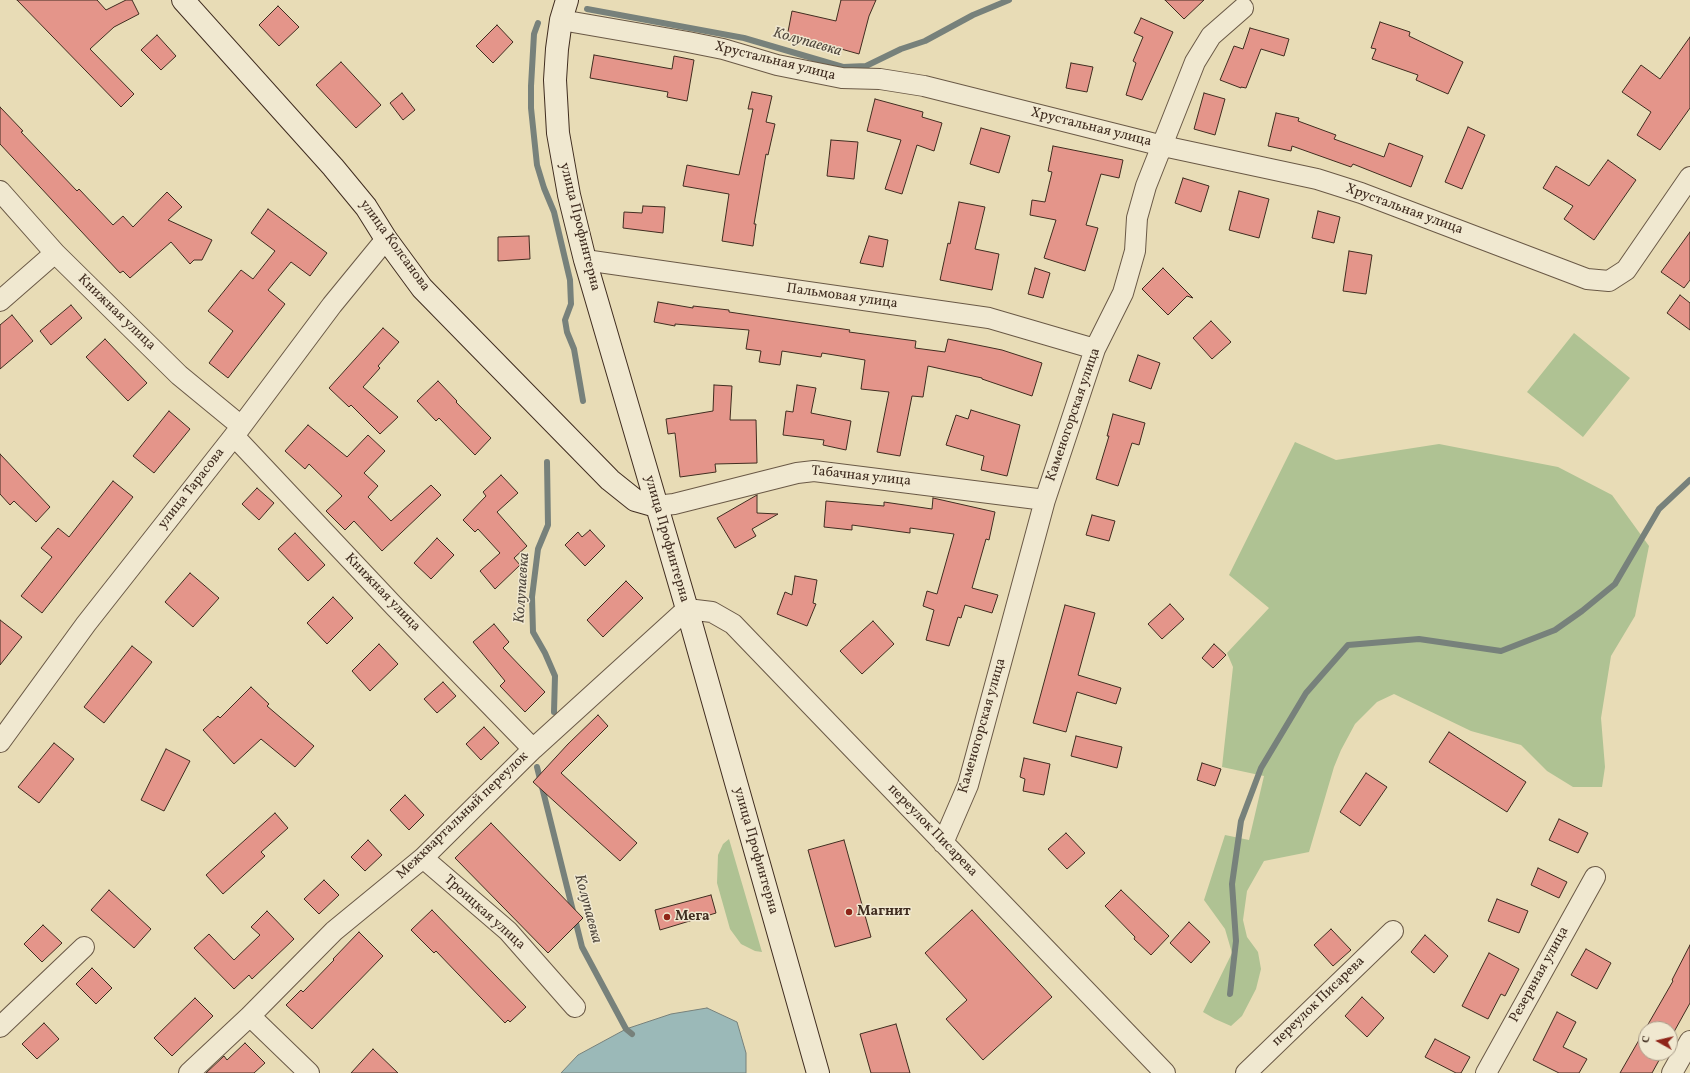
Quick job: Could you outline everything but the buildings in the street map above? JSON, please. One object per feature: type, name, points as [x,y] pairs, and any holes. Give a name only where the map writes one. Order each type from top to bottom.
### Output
[{"type":"main road","name":"улица Колсанова","points":[[183,0],[333,167],[366,207],[386,239],[422,288],[610,480],[635,500],[656,506]]},
{"type":"main road","name":"улица Профинтерна","points":[[564,10],[557,49],[555,107],[562,164],[585,260],[687,609],[818,1073]]},
{"type":"street","name":"Каменогорская улица","points":[[943,843],[968,785],[1045,500],[1095,348],[1124,293],[1135,251],[1137,218],[1146,186],[1195,62],[1211,36],[1243,8]]},
{"type":"street","name":"Хрустальная улица","points":[[564,10],[723,49],[777,65],[842,78],[880,79],[924,86],[1163,146],[1325,181],[1362,192],[1587,279],[1609,281],[1626,270],[1690,177]]},
{"type":"street","name":"Книжная улица","points":[[0,191],[55,253],[237,431],[394,606],[533,748]]},
{"type":"street","name":"улица Тарасова","points":[[0,742],[86,624],[237,431],[332,305],[386,239]]},
{"type":"street","points":[[0,301],[55,253]]},
{"type":"street","name":"Пальмовая улица","points":[[585,260],[989,318],[1095,348]]},
{"type":"street","name":"Табачная улица","points":[[656,506],[674,504],[797,473],[814,471],[1045,500]]},
{"type":"street","name":"Межквартальный переулок","points":[[189,1073],[250,1016],[334,931],[423,858],[533,748],[687,609]]},
{"type":"street","name":"переулок Писарева","points":[[687,609],[712,612],[733,624],[1165,1073]]},
{"type":"street","name":"Троицкая улица","points":[[423,858],[508,931],[575,1006]]},
{"type":"street","name":"Резервная улица","points":[[1486,1073],[1595,877]]},
{"type":"street","name":"переулок Писарева","points":[[1246,1073],[1393,931]]},
{"type":"street","points":[[0,1027],[84,947]]},
{"type":"street","points":[[250,1016],[309,1073]]},
{"type":"street","points":[[1672,1073],[1690,1041]]},
{"type":"green space","points":[[1574,333],[1630,378],[1583,437],[1527,392]]},
{"type":"green space","points":[[1295,442],[1336,460],[1439,444],[1558,467],[1612,495],[1649,546],[1635,616],[1611,656],[1601,718],[1605,767],[1602,787],[1573,787],[1547,771],[1521,745],[1471,731],[1394,694],[1377,702],[1355,724],[1341,750],[1334,767],[1309,852],[1264,861],[1247,891],[1243,920],[1247,937],[1258,952],[1261,969],[1256,989],[1242,1016],[1231,1026],[1203,1012],[1232,953],[1225,929],[1204,900],[1225,835],[1249,840],[1264,776],[1222,767],[1233,667],[1227,653],[1269,608],[1229,575]]},
{"type":"green space","points":[[729,839],[762,952],[755,951],[741,944],[730,929],[717,883],[718,855],[723,844]]},
{"type":"water","points":[[707,1008],[737,1022],[746,1053],[746,1073],[561,1073],[578,1055],[626,1029],[671,1014]]},
{"type":"waterway","name":"Колупаевка","points":[[587,9],[744,38],[843,67],[866,66],[901,49],[925,41],[973,15],[1009,0]]},
{"type":"waterway","name":"Колупаевка","points":[[538,23],[534,34],[531,86],[531,108],[537,165],[544,188],[554,212],[570,280],[571,304],[565,320],[567,332],[574,349],[583,401]]},
{"type":"waterway","name":"Колупаевка","points":[[547,462],[548,525],[538,549],[532,597],[533,632],[545,653],[555,676],[554,712]]},
{"type":"waterway","points":[[1230,994],[1236,941],[1232,884],[1241,821],[1261,768],[1306,693],[1348,645],[1419,639],[1501,651],[1555,630],[1582,611],[1615,584],[1659,509],[1690,480]]},
{"type":"waterway","name":"Колупаевка","points":[[537,767],[582,947],[626,1029],[632,1034]]},
{"type":"place","name":"Магнит","points":[[849,912]]},
{"type":"place","name":"Мега","points":[[667,917]]}]
